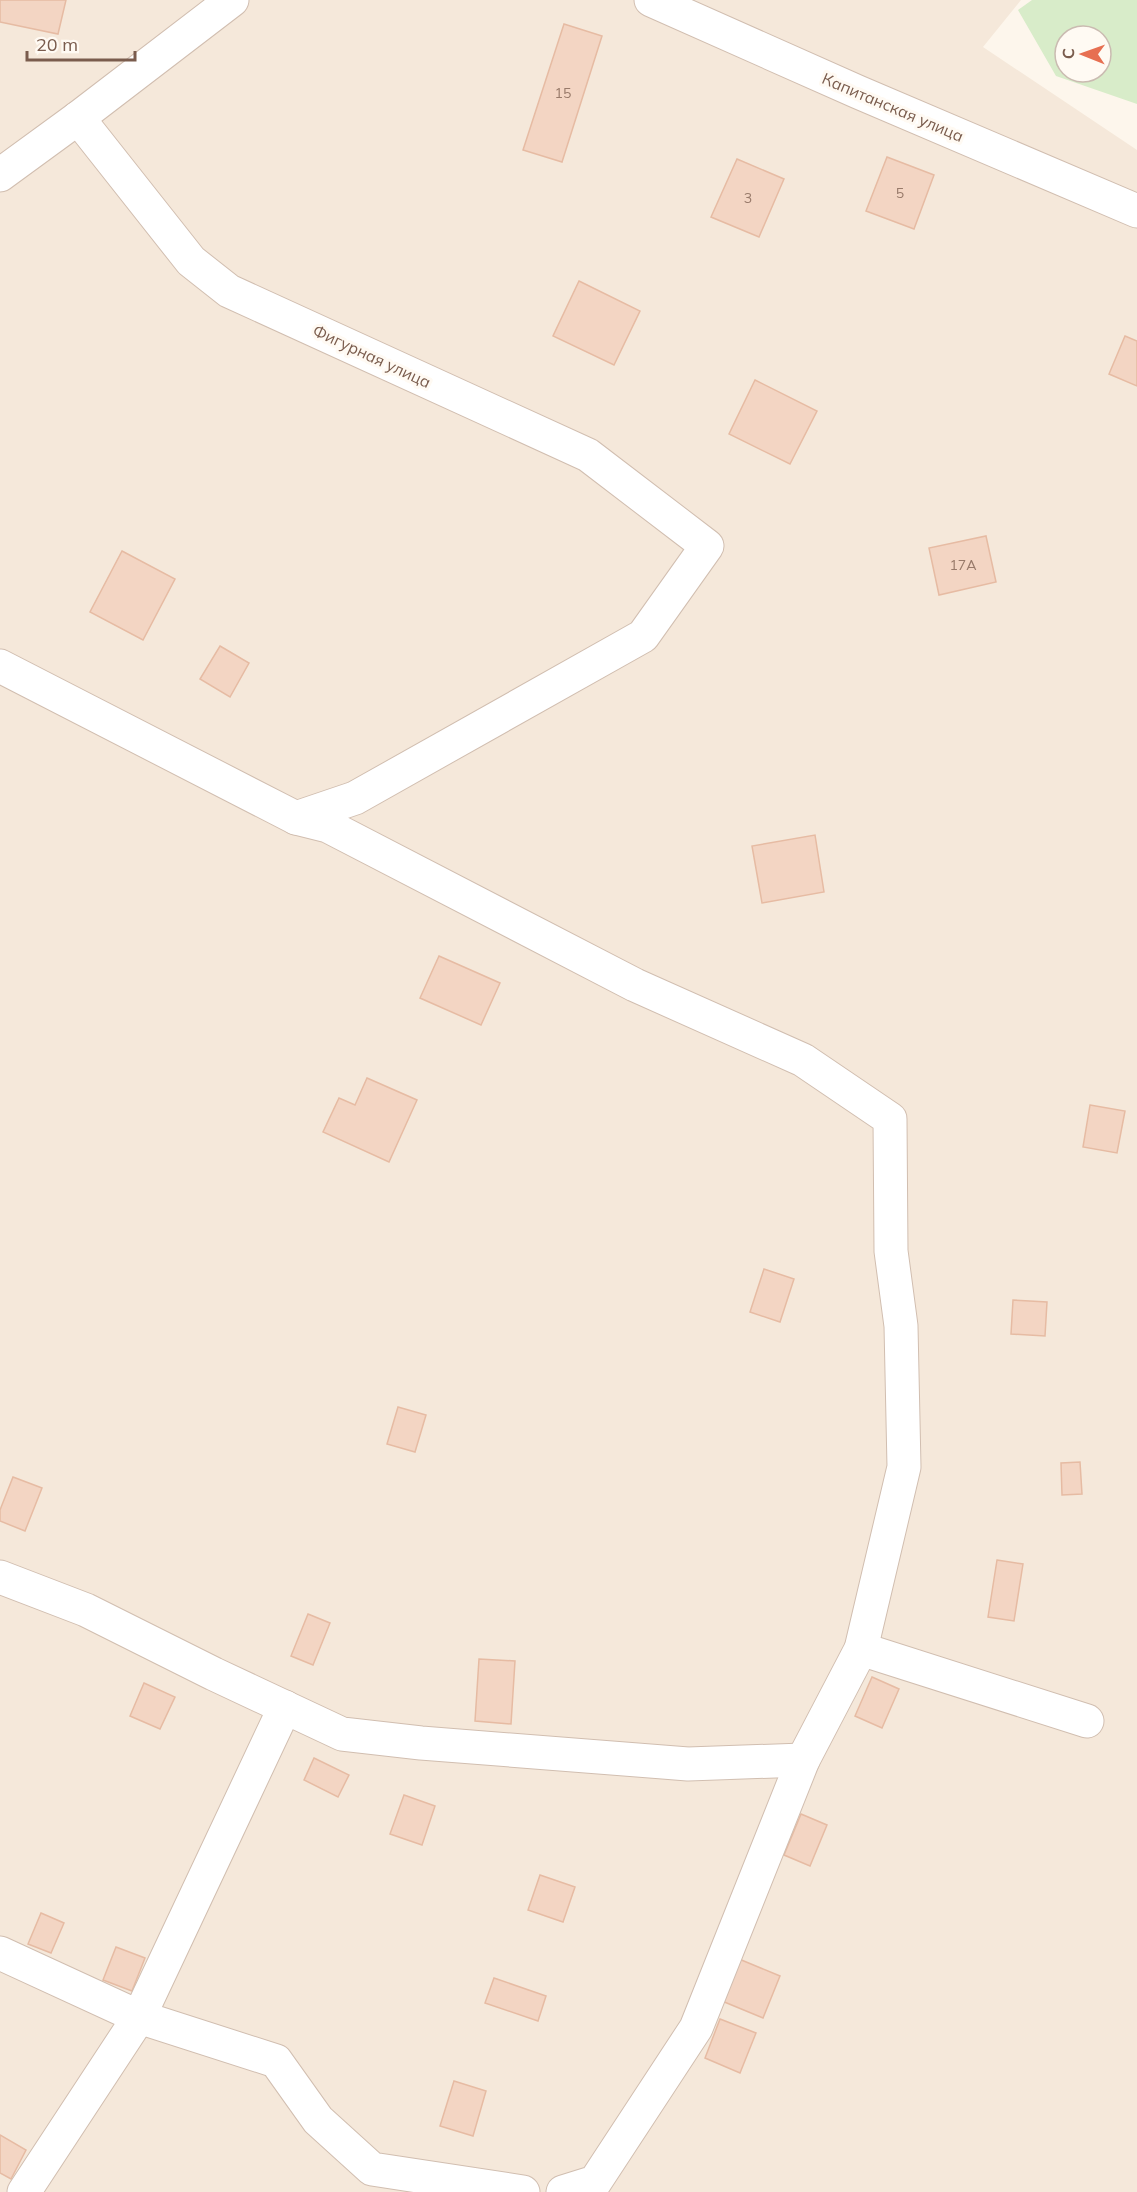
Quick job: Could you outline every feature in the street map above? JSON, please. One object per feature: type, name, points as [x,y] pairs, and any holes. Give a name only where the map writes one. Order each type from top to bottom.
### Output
[{"type":"street","points":[[0,175],[232,0]]},
{"type":"street","name":"Капитанская улица","points":[[651,0],[858,92],[1137,211]]},
{"type":"street","name":"Фигурная улица","points":[[78,118],[191,261],[230,291],[588,455],[707,546],[643,636],[355,798],[296,818]]},
{"type":"street","points":[[0,666],[296,818],[328,826],[635,985],[803,1060],[890,1119],[891,1251],[901,1326],[904,1467],[861,1648],[803,1760],[696,2028],[595,2182],[563,2192]]},
{"type":"street","points":[[0,1577],[86,1610],[342,1734],[421,1743],[688,1764],[803,1760]]},
{"type":"street","points":[[861,1648],[1087,1721]]},
{"type":"street","points":[[24,2192],[139,2017],[285,1707]]},
{"type":"street","points":[[0,1953],[139,2017],[276,2061],[318,2120],[372,2169],[523,2192]]},
{"type":"shaded area","points":[[0,0],[1021,0],[983,47],[1137,150],[1137,2192],[0,2192]]},
{"type":"green space","points":[[1032,0],[1137,0],[1137,104],[1079,84],[1113,84],[1113,24],[1053,24],[1053,71],[1018,10]]},
{"type":"building","points":[[0,0],[66,0],[58,34],[0,22]]},
{"type":"building","points":[[564,24],[602,36],[562,162],[523,150]]},
{"type":"building","points":[[887,157],[934,175],[914,229],[866,211]]},
{"type":"building","points":[[737,159],[784,179],[759,237],[711,217]]},
{"type":"building","points":[[579,281],[640,311],[614,365],[553,336]]},
{"type":"building","points":[[1125,336],[1137,341],[1137,386],[1109,374]]},
{"type":"building","points":[[755,380],[817,411],[790,464],[729,434]]},
{"type":"building","points":[[986,536],[996,582],[939,595],[929,548]]},
{"type":"building","points":[[122,551],[175,579],[143,640],[90,612]]},
{"type":"building","points":[[220,646],[249,663],[230,697],[200,679]]},
{"type":"building","points":[[815,835],[824,892],[762,903],[752,846]]},
{"type":"building","points":[[439,956],[500,983],[481,1025],[420,998]]},
{"type":"building","points":[[367,1078],[417,1100],[389,1162],[323,1132],[339,1098],[355,1105]]},
{"type":"building","points":[[1090,1105],[1125,1111],[1117,1153],[1083,1147]]},
{"type":"building","points":[[764,1269],[794,1279],[780,1322],[750,1312]]},
{"type":"building","points":[[1013,1300],[1047,1302],[1045,1336],[1011,1334]]},
{"type":"building","points":[[398,1407],[426,1415],[415,1452],[387,1444]]},
{"type":"building","points":[[1080,1462],[1082,1494],[1062,1495],[1061,1463]]},
{"type":"building","points":[[13,1477],[42,1488],[25,1531],[0,1521],[0,1510]]},
{"type":"building","points":[[997,1560],[1023,1564],[1014,1621],[988,1617]]},
{"type":"building","points":[[308,1614],[330,1623],[313,1665],[291,1656]]},
{"type":"building","points":[[479,1659],[515,1661],[511,1724],[475,1721]]},
{"type":"building","points":[[872,1677],[899,1689],[882,1728],[855,1716]]},
{"type":"building","points":[[144,1683],[175,1697],[160,1729],[130,1716]]},
{"type":"building","points":[[314,1758],[349,1775],[338,1797],[304,1780]]},
{"type":"building","points":[[404,1795],[435,1806],[422,1845],[390,1834]]},
{"type":"building","points":[[801,1814],[827,1825],[810,1866],[784,1855]]},
{"type":"building","points":[[540,1875],[575,1887],[563,1922],[528,1910]]},
{"type":"building","points":[[41,1913],[64,1923],[51,1953],[28,1944]]},
{"type":"building","points":[[116,1947],[145,1958],[132,1991],[103,1980]]},
{"type":"building","points":[[739,1959],[780,1976],[763,2018],[722,2001]]},
{"type":"building","points":[[494,1978],[546,1996],[538,2021],[485,2003]]},
{"type":"building","points":[[720,2019],[756,2033],[740,2073],[705,2058]]},
{"type":"building","points":[[454,2081],[486,2091],[473,2136],[440,2126]]},
{"type":"building","points":[[0,2135],[26,2150],[11,2179],[0,2173]]}]
